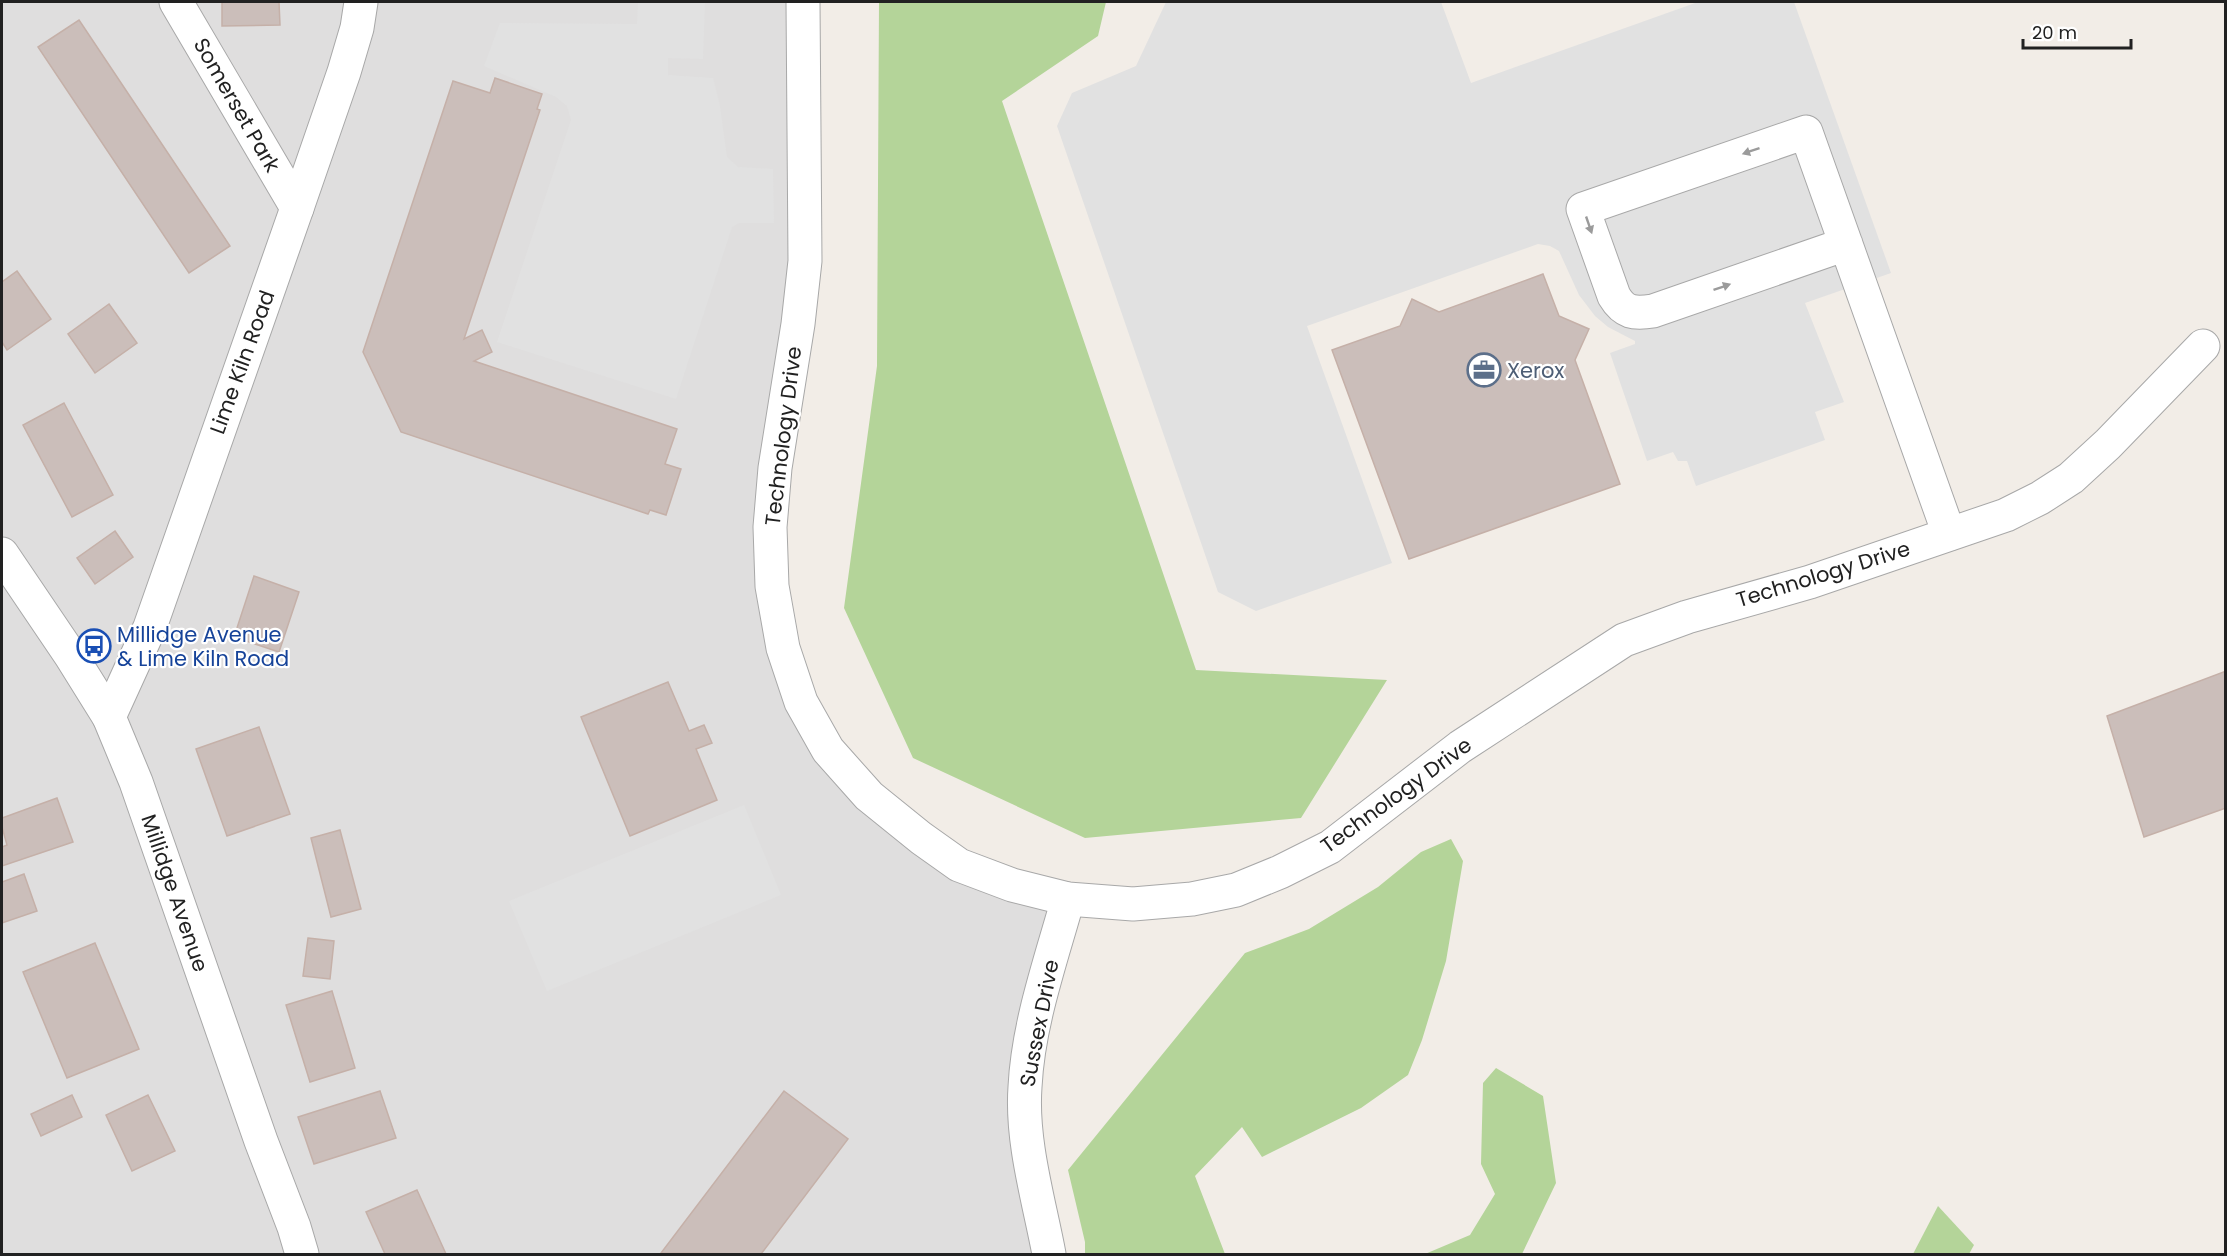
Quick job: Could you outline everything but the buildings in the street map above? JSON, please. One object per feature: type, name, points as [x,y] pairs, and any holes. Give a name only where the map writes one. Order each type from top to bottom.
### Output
[{"type":"street","name":"Somerset Park","points":[[176,2],[297,208]]},
{"type":"street","name":"Lime Kiln Road","points":[[109,717],[150,627],[344,72],[357,28],[361,2]]},
{"type":"street","name":"Technology Drive","points":[[803,2],[805,261],[798,324],[775,468],[770,527],[772,586],[783,648],[801,702],[828,750],[869,796],[959,865],[1012,885],[1068,900],[1133,904],[1192,899],[1236,890],[1281,872],[1330,847],[1460,747],[1624,640],[1687,617],[1810,582],[2006,514],[2040,498],[2071,478],[2108,444],[2203,346]]},
{"type":"street","points":[[1846,244],[1653,311],[1628,312],[1619,305],[1610,285],[1583,209],[1806,132],[1846,244],[1949,534]]},
{"type":"street","name":"Millidge Avenue","points":[[3,558],[71,656],[109,717],[136,782],[302,1254]]},
{"type":"street","name":"Sussex Drive","points":[[1049,1254],[1026,1132],[1024,1088],[1028,1055],[1039,1005],[1068,900]]},
{"type":"shaded area","points":[[2,2],[802,2],[804,197],[766,482],[791,704],[888,825],[1064,902],[1021,1103],[1049,1254],[2,1254]]},
{"type":"shaded area","points":[[638,2],[705,2],[703,59],[668,58],[668,75],[713,78],[720,106],[727,157],[738,167],[773,169],[774,223],[739,223],[732,227],[676,399],[497,342],[571,120],[567,106],[556,97],[484,66],[500,23],[637,24]]},
{"type":"shaded area","points":[[1166,2],[1441,2],[1471,83],[1698,2],[1794,2],[1891,273],[1805,303],[1844,402],[1815,412],[1825,440],[1696,486],[1687,461],[1678,461],[1673,452],[1647,461],[1610,353],[1635,344],[1635,341],[1608,327],[1595,316],[1579,295],[1559,251],[1550,246],[1538,244],[1307,326],[1392,563],[1256,611],[1218,592],[1057,126],[1072,93],[1136,66]]},
{"type":"shaded area","points":[[744,805],[781,895],[547,991],[509,901]]},
{"type":"green space","points":[[879,2],[1106,2],[1098,36],[1002,101],[1196,670],[1387,680],[1301,818],[1085,838],[913,758],[844,608],[877,366]]},
{"type":"green space","points":[[1451,839],[1463,861],[1446,961],[1422,1040],[1408,1075],[1361,1108],[1262,1157],[1242,1127],[1195,1176],[1225,1254],[1085,1254],[1085,1242],[1068,1170],[1245,953],[1309,929],[1378,887],[1421,852]]},
{"type":"green space","points":[[1496,1068],[1543,1096],[1556,1183],[1522,1254],[1425,1254],[1470,1235],[1495,1194],[1481,1164],[1483,1083]]},
{"type":"green space","points":[[1938,1206],[1974,1245],[1969,1254],[1913,1254]]},
{"type":"place","name":"Xerox","points":[[1484,370]]},
{"type":"place","name":"Millidge Avenue & Lime Kiln Road","points":[[94,646]]}]
